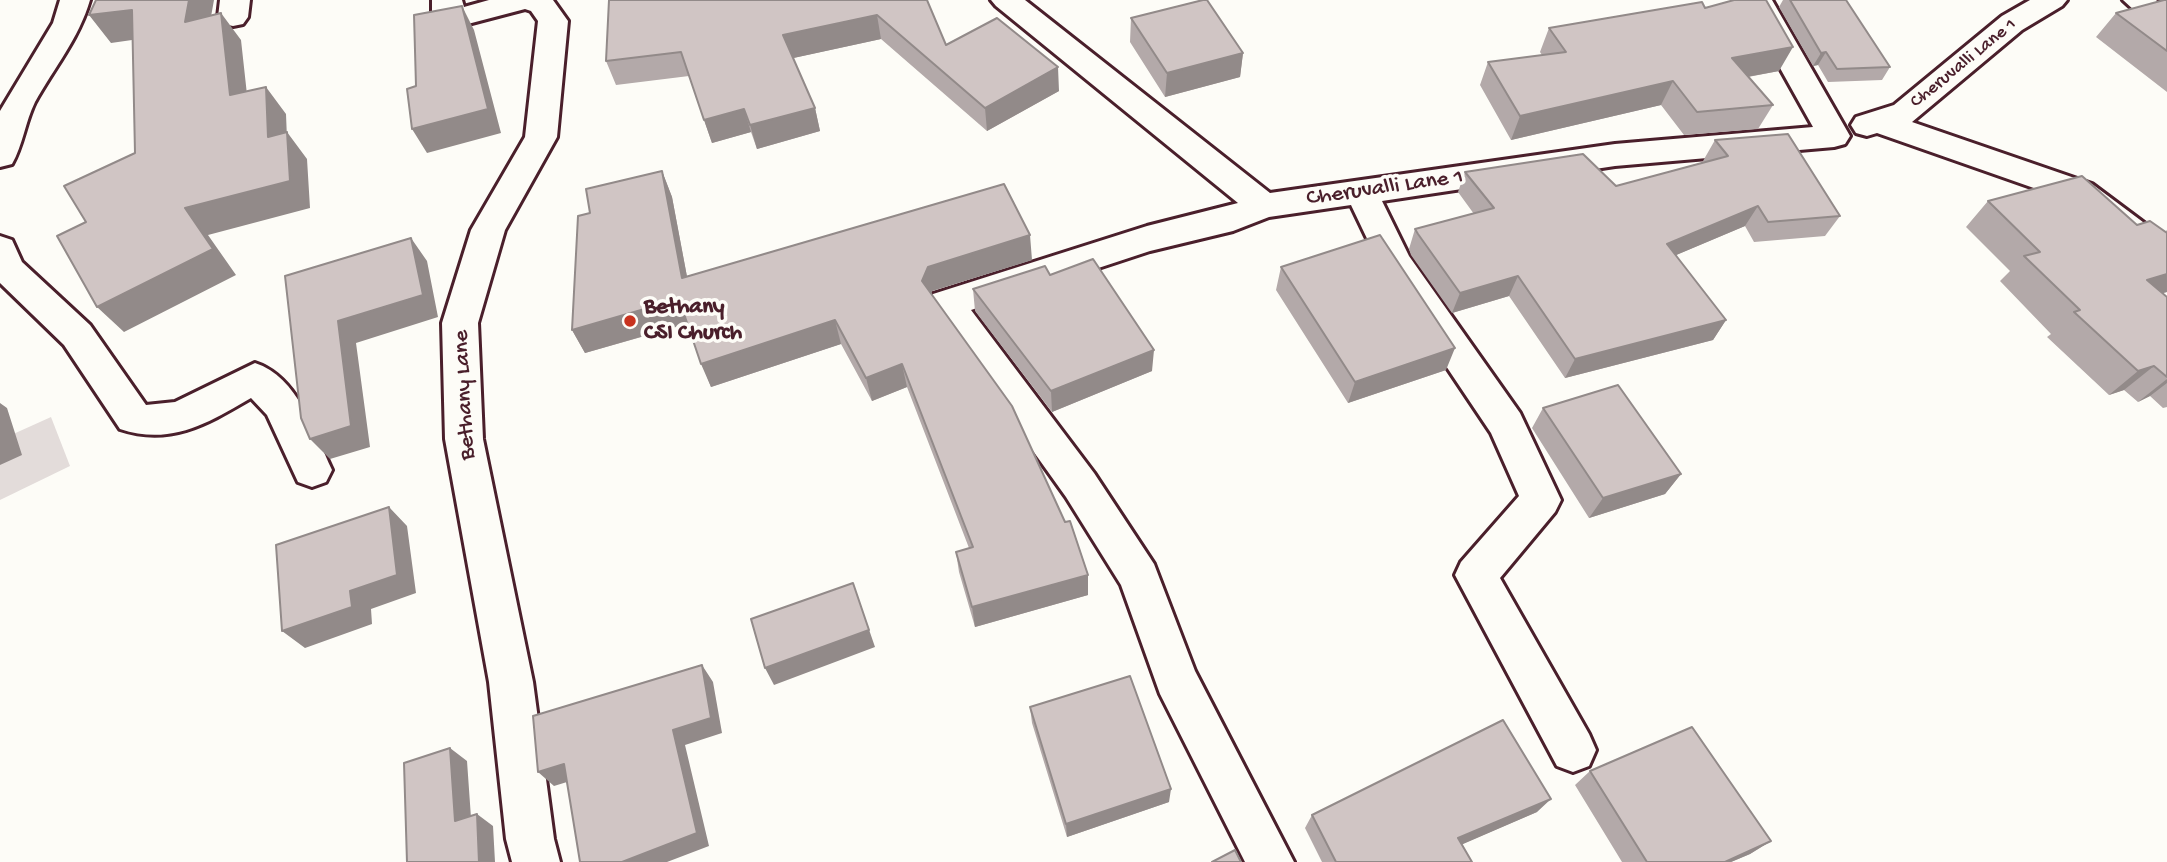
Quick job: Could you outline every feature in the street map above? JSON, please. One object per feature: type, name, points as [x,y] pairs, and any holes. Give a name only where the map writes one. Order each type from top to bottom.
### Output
[{"type":"street","points":[[0,156],[18,105],[68,23],[75,0]]},
{"type":"street","name":"Bethany Lane","points":[[447,0],[447,13],[464,16],[525,0],[541,4],[553,21],[541,136],[488,230],[460,323],[464,439],[511,682],[530,839],[536,862]]},
{"type":"street","points":[[1006,0],[1264,206]]},
{"type":"street","points":[[1757,0],[1834,136]]},
{"type":"street","name":"Cheruvalli Lane 1","points":[[1270,862],[1176,679],[1139,577],[1066,464],[946,304],[1147,239],[1233,219],[1264,206],[1615,156],[1834,136],[1905,113],[2012,23],[2052,0]]},
{"type":"street","points":[[2138,0],[2167,24]]},
{"type":"street","points":[[1879,122],[2080,192],[2167,259]]},
{"type":"street","points":[[1361,192],[1395,263],[1506,424],[1541,500],[1476,575],[1573,750]]},
{"type":"street","points":[[0,249],[7,269],[77,335],[134,418],[162,422],[178,418],[255,378],[282,405],[312,470]]},
{"type":"shaded area","points":[[51,417],[70,466],[0,500],[0,440]]},
{"type":"building","points":[[96,0],[189,0],[185,22],[221,13],[230,95],[266,87],[268,137],[287,132],[290,181],[185,208],[213,249],[97,307],[57,236],[86,222],[64,186],[135,153],[132,10],[89,15]]},
{"type":"building","points":[[609,0],[927,0],[946,45],[997,18],[1058,67],[985,108],[877,15],[783,35],[815,108],[750,125],[744,109],[704,120],[681,52],[606,61]]},
{"type":"building","points":[[1207,0],[1243,53],[1167,73],[1131,18]]},
{"type":"building","points":[[1734,0],[1766,0],[1793,47],[1732,58],[1773,105],[1697,112],[1673,81],[1520,116],[1488,62],[1566,52],[1549,28],[1702,2],[1705,8]]},
{"type":"building","points":[[1790,0],[1846,0],[1890,67],[1837,69],[1826,52],[1821,53]]},
{"type":"building","points":[[2167,0],[2167,51],[2116,13]]},
{"type":"building","points":[[462,6],[488,109],[412,129],[407,89],[416,86],[414,15]]},
{"type":"building","points":[[1788,134],[1840,216],[1768,222],[1758,206],[1667,244],[1726,320],[1575,359],[1518,276],[1460,293],[1415,229],[1494,208],[1465,172],[1583,154],[1616,186],[1728,156],[1715,140]]},
{"type":"building","points":[[662,171],[682,278],[1004,184],[1030,235],[928,267],[922,281],[1012,406],[1065,522],[1070,521],[1088,575],[972,607],[956,552],[973,547],[902,364],[866,378],[835,320],[701,364],[679,299],[572,330],[578,216],[590,213],[586,189]]},
{"type":"building","points":[[2082,176],[2137,225],[2150,221],[2167,233],[2167,274],[2147,280],[2167,297],[2167,377],[2154,366],[2138,371],[2074,312],[2080,310],[2024,256],[2040,252],[1988,201]]},
{"type":"building","points":[[1380,235],[1455,348],[1355,382],[1281,267]]},
{"type":"building","points":[[411,238],[423,295],[338,321],[351,426],[310,439],[301,418],[285,276]]},
{"type":"building","points":[[1093,259],[1154,350],[1051,391],[973,289],[1045,266],[1050,275]]},
{"type":"building","points":[[1618,385],[1681,474],[1603,498],[1543,408]]},
{"type":"building","points":[[389,507],[397,575],[350,591],[352,607],[282,631],[276,545]]},
{"type":"building","points":[[853,583],[869,630],[765,668],[751,619]]},
{"type":"building","points":[[702,665],[711,718],[673,730],[697,833],[622,862],[580,862],[564,764],[538,772],[533,716]]},
{"type":"building","points":[[1130,676],[1171,789],[1066,824],[1030,707]]},
{"type":"building","points":[[1503,720],[1551,799],[1458,838],[1472,862],[1336,862],[1312,815]]},
{"type":"building","points":[[1692,727],[1771,841],[1725,862],[1647,862],[1590,771]]},
{"type":"building","points":[[450,748],[455,821],[477,814],[479,862],[407,862],[404,763]]},
{"type":"building","points":[[1235,850],[1241,862],[1212,862]]},
{"type":"place","name":"Bethany CSI Church","points":[[630,321]]}]
